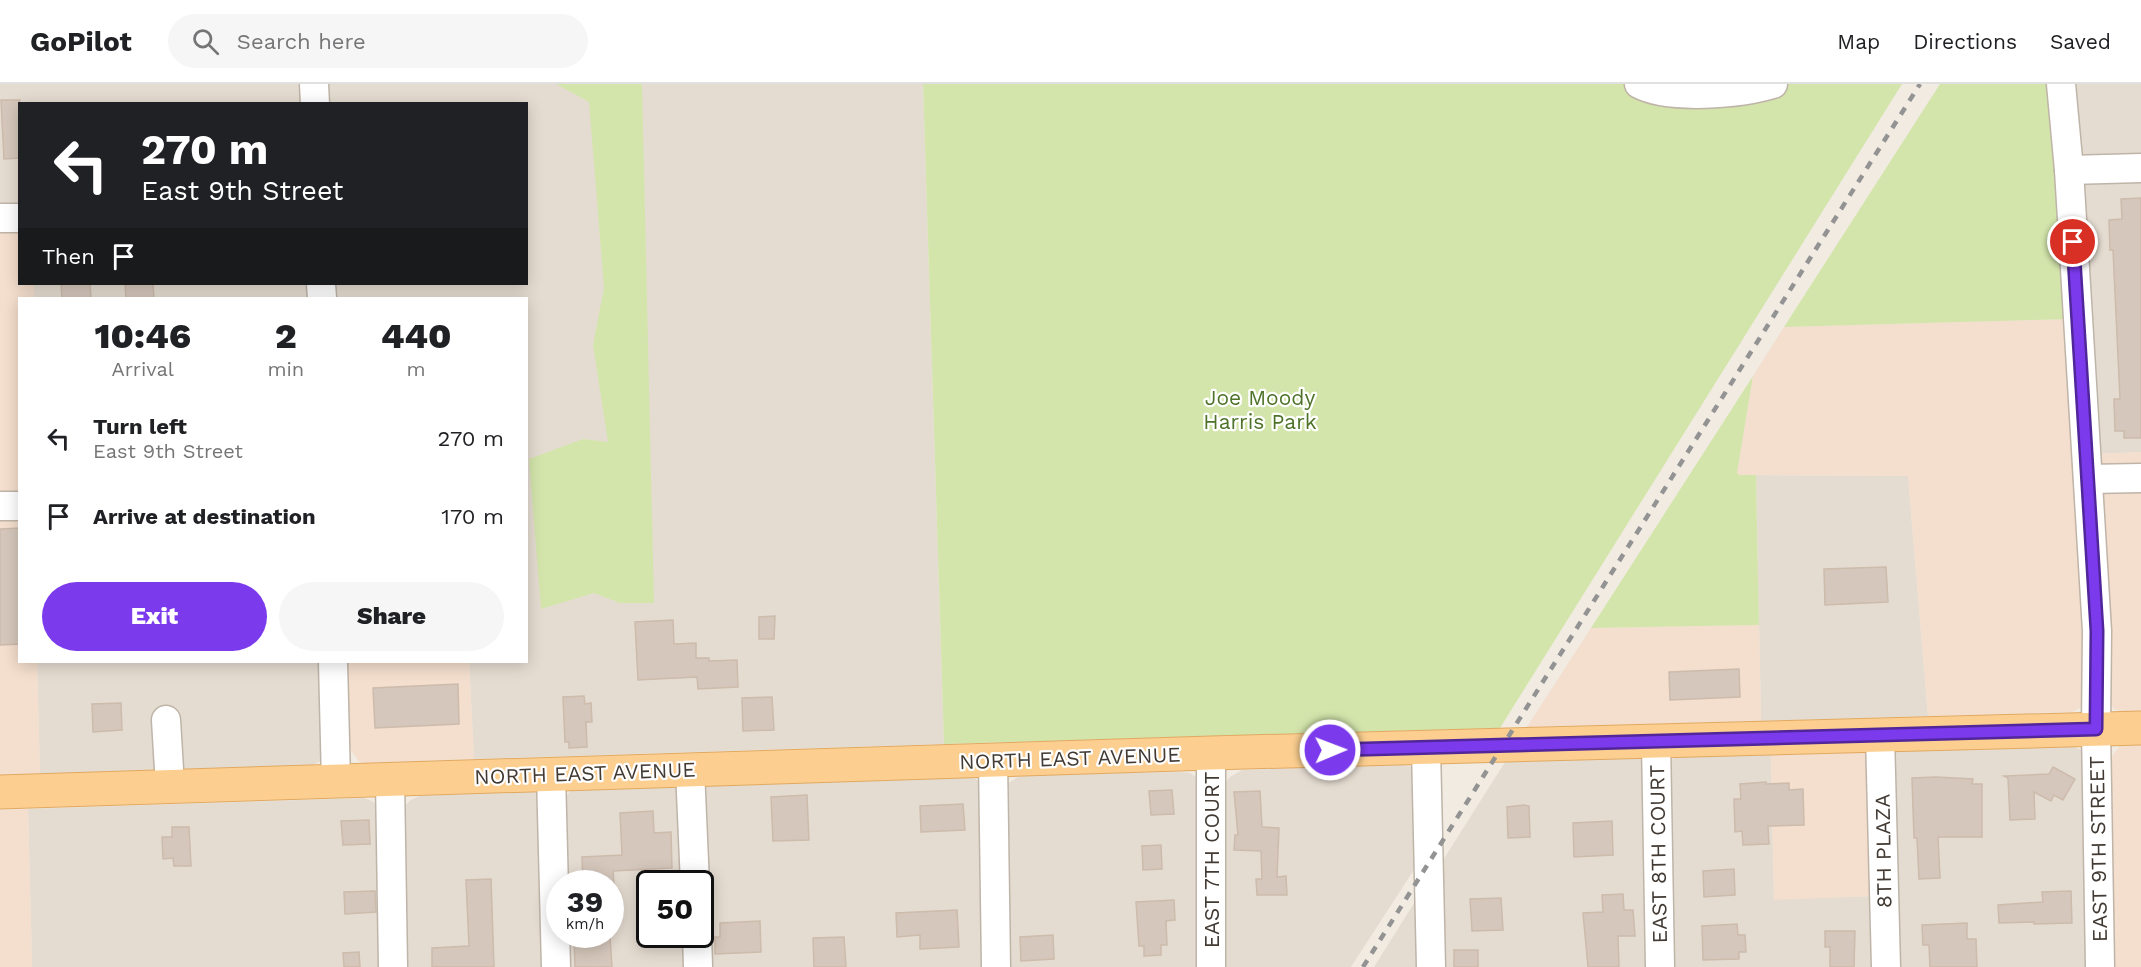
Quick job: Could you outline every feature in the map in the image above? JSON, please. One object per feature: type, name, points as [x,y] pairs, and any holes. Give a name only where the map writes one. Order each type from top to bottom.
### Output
[{"type":"main road","name":"NORTH EAST AVENUE","points":[[0,792],[1211,753],[2141,728]]},
{"type":"street","points":[[314,84],[315,102]]},
{"type":"street","points":[[1639,84],[1649,89],[1698,93],[1752,90],[1773,84]]},
{"type":"street","name":"EAST 9TH STREET","points":[[2061,84],[2069,170],[2097,631],[2096,729],[2100,967]]},
{"type":"street","points":[[2069,170],[2141,168]]},
{"type":"street","points":[[0,218],[18,218]]},
{"type":"street","points":[[2088,479],[2141,478]]},
{"type":"street","points":[[0,506],[18,506]]},
{"type":"street","points":[[333,663],[336,781]]},
{"type":"street","points":[[166,720],[170,786]]},
{"type":"street","name":"8TH PLAZA","points":[[1880,735],[1886,967]]},
{"type":"street","name":"EAST 8TH COURT","points":[[1656,741],[1660,967]]},
{"type":"street","points":[[1426,748],[1431,967]]},
{"type":"street","name":"EAST 7TH COURT","points":[[1211,753],[1211,967]]},
{"type":"street","points":[[993,760],[996,967]]},
{"type":"street","points":[[690,770],[694,870]]},
{"type":"street","points":[[551,774],[556,967]]},
{"type":"street","points":[[390,780],[393,967]]},
{"type":"street","points":[[697,948],[698,967]]},
{"type":"shaded area","points":[[0,84],[305,84],[306,102],[18,102],[18,208],[0,209]]},
{"type":"shaded area","points":[[323,84],[923,84],[944,744],[474,759],[469,663],[528,663],[528,297],[332,297],[332,285],[528,285],[528,102],[324,102]]},
{"type":"shaded area","points":[[2071,84],[2141,84],[2141,158],[2079,160]]},
{"type":"shaded area","points":[[2141,177],[2141,452],[2097,454],[2081,179]]},
{"type":"shaded area","points":[[18,225],[18,285],[34,285],[34,297],[18,297],[18,496],[0,497],[0,226]]},
{"type":"shaded area","points":[[34,285],[311,285],[312,297],[34,297]]},
{"type":"shaded area","points":[[2072,319],[2089,599],[2083,706],[2072,712],[1928,716],[1908,476],[1739,475],[1737,473],[1753,376],[1784,327]]},
{"type":"shaded area","points":[[2141,452],[2141,714],[2123,713],[2114,709],[2110,703],[2097,454]]},
{"type":"shaded area","points":[[1756,475],[1908,476],[1928,716],[1761,721]]},
{"type":"shaded area","points":[[18,513],[18,663],[37,663],[40,775],[0,776],[0,514]]},
{"type":"shaded area","points":[[1759,625],[1761,721],[1527,727],[1591,628]]},
{"type":"shaded area","points":[[37,663],[325,663],[322,761],[312,765],[40,775]]},
{"type":"shaded area","points":[[344,663],[469,663],[474,759],[365,763],[360,762],[349,748]]},
{"type":"shaded area","points":[[2141,741],[2141,967],[2107,967],[2108,761],[2120,746]]},
{"type":"shaded area","points":[[2071,746],[2082,750],[2091,967],[1894,967],[1894,753]]},
{"type":"shaded area","points":[[1869,752],[1874,896],[1774,900],[1771,755]]},
{"type":"shaded area","points":[[1771,755],[1774,899],[1874,896],[1876,967],[1670,967],[1669,762],[1681,757]]},
{"type":"shaded area","points":[[1638,758],[1644,761],[1651,967],[1442,967],[1438,868],[1505,762]]},
{"type":"shaded area","points":[[1402,764],[1412,767],[1419,862],[1351,967],[1219,967],[1224,784],[1230,777],[1242,770]]},
{"type":"shaded area","points":[[1190,773],[1197,778],[1204,967],[1005,967],[1007,784],[1018,777],[1027,775]]},
{"type":"shaded area","points":[[970,777],[976,779],[982,785],[987,967],[706,967],[705,948],[714,948],[714,870],[702,870],[699,796],[701,789],[706,786]]},
{"type":"shaded area","points":[[673,787],[678,789],[684,870],[636,870],[636,948],[687,948],[688,967],[565,967],[564,948],[624,948],[624,870],[562,870],[563,798],[572,790]]},
{"type":"shaded area","points":[[538,792],[545,967],[403,967],[403,807],[419,796]]},
{"type":"shaded area","points":[[364,798],[377,806],[383,967],[32,967],[28,809]]},
{"type":"shaded area","points":[[28,809],[32,967],[0,967],[0,810]]},
{"type":"shaded area","points":[[1421,892],[1422,967],[1374,967]]},
{"type":"green space","points":[[556,84],[642,84],[654,603],[620,603],[594,593],[541,609],[529,459],[583,439],[608,442],[593,345],[604,288],[589,102]]},
{"type":"green space","name":"Joe Moody Harris Park","points":[[923,84],[1902,84],[1500,728],[944,744]]},
{"type":"green space","points":[[1940,84],[2050,84],[2072,319],[1784,327]]},
{"type":"green space","points":[[1753,376],[1737,473],[1756,475],[1759,625],[1591,628]]},
{"type":"building","points":[[1,100],[20,100],[18,102],[18,158],[4,159]]},
{"type":"building","points":[[2141,198],[2141,438],[2124,438],[2124,431],[2115,431],[2114,399],[2120,399],[2113,250],[2110,250],[2109,220],[2122,219],[2121,199]]},
{"type":"building","points":[[61,285],[90,285],[91,297],[62,297]]},
{"type":"building","points":[[125,285],[153,285],[154,297],[126,297]]},
{"type":"building","points":[[18,528],[18,644],[0,645],[0,529]]},
{"type":"building","points":[[1886,567],[1888,602],[1825,605],[1824,569]]},
{"type":"building","points":[[775,616],[774,639],[759,639],[759,617]]},
{"type":"building","points":[[673,620],[674,644],[696,643],[696,658],[709,658],[709,661],[737,660],[738,687],[698,689],[697,677],[638,680],[635,622]]},
{"type":"building","points":[[1739,669],[1740,697],[1670,700],[1669,672]]},
{"type":"building","points":[[458,684],[459,724],[375,728],[373,688]]},
{"type":"building","points":[[584,696],[585,704],[591,703],[592,722],[586,722],[587,747],[569,748],[569,742],[565,742],[563,697]]},
{"type":"building","points":[[772,697],[774,730],[743,731],[742,698]]},
{"type":"building","points":[[121,703],[122,730],[93,732],[92,704]]},
{"type":"building","points":[[2053,767],[2075,779],[2063,800],[2054,795],[2051,801],[2034,792],[2035,819],[2010,820],[2008,778],[2004,776],[2049,774]]},
{"type":"building","points":[[1912,778],[1973,779],[1972,784],[1982,784],[1982,837],[1938,837],[1940,878],[1919,879],[1917,838],[1914,838]]},
{"type":"building","points":[[1766,782],[1766,784],[1789,783],[1789,790],[1803,789],[1804,825],[1768,826],[1769,844],[1743,845],[1742,831],[1735,832],[1734,799],[1741,799],[1740,784]]},
{"type":"building","points":[[1172,790],[1174,814],[1151,815],[1149,791]]},
{"type":"building","points":[[1260,791],[1262,827],[1279,828],[1277,877],[1286,876],[1287,895],[1257,895],[1256,879],[1262,879],[1261,851],[1234,850],[1235,835],[1238,835],[1234,792]]},
{"type":"building","points":[[807,795],[809,840],[773,841],[771,797]]},
{"type":"building","points":[[963,804],[965,830],[921,832],[920,806]]},
{"type":"building","points":[[1529,806],[1530,837],[1508,838],[1507,807]]},
{"type":"building","points":[[653,811],[654,833],[671,832],[672,868],[582,870],[582,857],[622,855],[620,813]]},
{"type":"building","points":[[369,820],[370,844],[343,845],[341,821]]},
{"type":"building","points":[[1612,821],[1613,855],[1574,857],[1573,823]]},
{"type":"building","points":[[172,827],[189,827],[191,866],[174,866],[173,858],[163,859],[162,837],[172,837]]},
{"type":"building","points":[[1161,845],[1162,869],[1143,870],[1142,846]]},
{"type":"building","points":[[1734,869],[1735,895],[1704,897],[1703,871]]},
{"type":"building","points":[[491,879],[494,967],[432,967],[432,948],[469,946],[466,880]]},
{"type":"building","points":[[375,891],[376,912],[345,914],[344,892]]},
{"type":"building","points":[[2071,891],[2072,923],[1999,923],[1998,905],[2043,902],[2042,892]]},
{"type":"building","points":[[1623,894],[1624,910],[1633,910],[1635,936],[1618,936],[1619,967],[1588,967],[1583,913],[1603,912],[1602,895]]},
{"type":"building","points":[[1501,898],[1503,930],[1472,931],[1470,899]]},
{"type":"building","points":[[1174,900],[1175,920],[1166,921],[1167,945],[1161,945],[1161,955],[1144,956],[1144,946],[1139,946],[1136,902]]},
{"type":"building","points":[[957,910],[959,947],[920,949],[920,935],[897,937],[896,913]]},
{"type":"building","points":[[760,921],[761,952],[715,954],[715,937],[720,937],[720,923]]},
{"type":"building","points":[[1967,923],[1967,939],[1976,939],[1977,967],[1930,967],[1929,945],[1923,945],[1922,925]]},
{"type":"building","points":[[1737,924],[1738,935],[1745,935],[1746,952],[1739,952],[1739,959],[1703,960],[1702,926]]},
{"type":"building","points":[[1825,931],[1855,931],[1854,967],[1830,967],[1830,947],[1825,947]]},
{"type":"building","points":[[1053,935],[1054,959],[1021,961],[1020,937]]},
{"type":"building","points":[[844,937],[846,967],[814,967],[813,938]]},
{"type":"building","points":[[574,948],[611,948],[612,967],[575,967]]},
{"type":"building","points":[[1454,950],[1478,950],[1478,967],[1454,967]]},
{"type":"building","points":[[359,952],[360,967],[344,967],[343,953]]},
{"type":"railway","points":[[1363,967],[1920,84]]},
{"type":"route","points":[[1330,750],[2096,729],[2097,631],[2073,242]]}]
